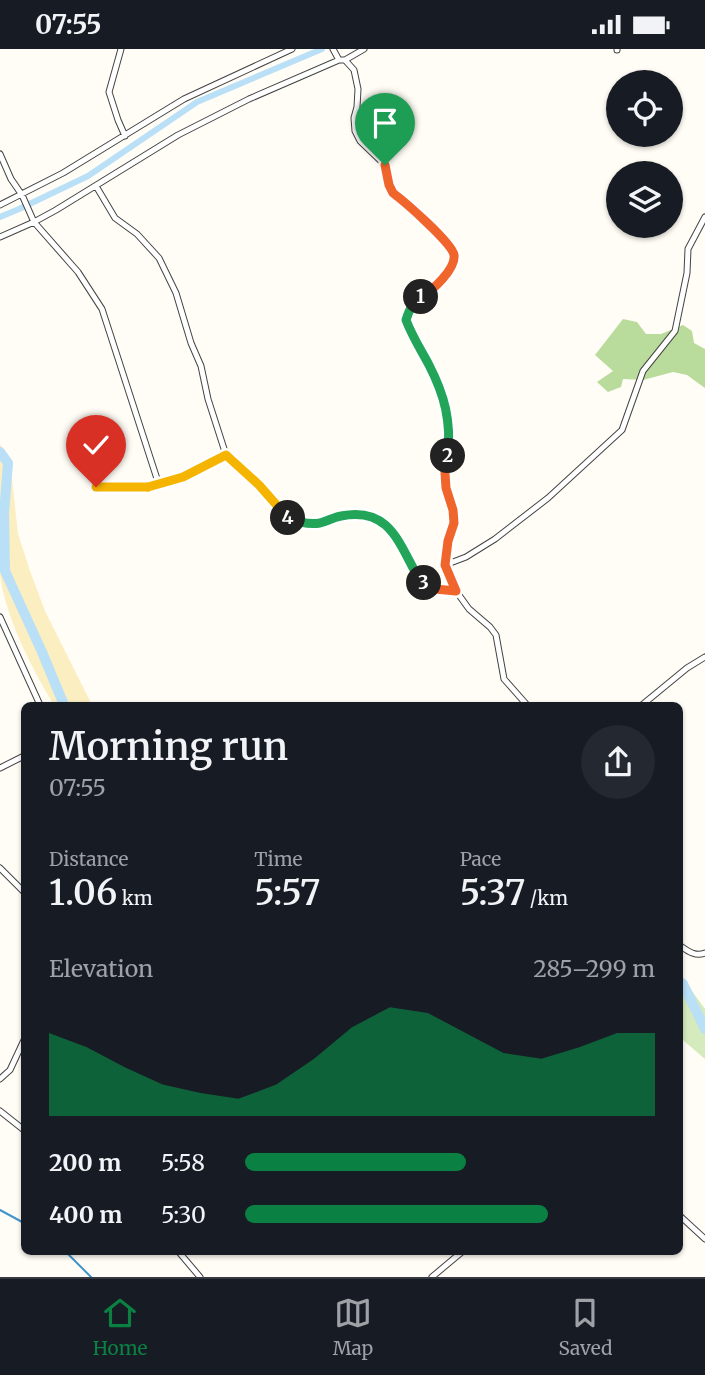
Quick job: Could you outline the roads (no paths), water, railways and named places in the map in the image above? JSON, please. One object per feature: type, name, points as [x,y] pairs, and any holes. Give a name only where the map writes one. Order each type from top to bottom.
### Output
[{"type":"street","points":[[121,49],[109,92],[125,136]]},
{"type":"street","points":[[0,205],[125,136],[184,99],[292,49]]},
{"type":"street","points":[[333,49],[354,70],[358,89],[355,131],[360,141],[385,165],[393,193],[446,241],[454,252],[454,259],[442,279],[415,300],[406,320],[438,383],[448,416],[450,436],[445,473],[454,523],[445,565],[456,591],[469,609],[496,635],[504,680],[524,702]]},
{"type":"street","points":[[0,237],[96,187],[178,135],[249,99],[364,49]]},
{"type":"street","points":[[0,154],[32,219],[78,272],[102,309],[159,485]]},
{"type":"street","points":[[96,187],[116,218],[137,234],[159,258],[171,282],[201,366],[208,400],[226,455],[259,485],[286,517],[301,523],[320,523],[341,516],[364,514],[381,519],[391,530],[419,579],[435,589],[456,591]]},
{"type":"street","points":[[445,565],[466,557],[495,539],[548,498],[622,431],[643,371],[675,331],[687,273],[688,249],[705,217]]},
{"type":"street","points":[[96,487],[159,485],[183,477],[226,455]]},
{"type":"street","points":[[0,617],[39,702]]},
{"type":"street","points":[[646,702],[687,668],[705,657]]},
{"type":"street","points":[[0,768],[21,758]]},
{"type":"street","points":[[0,868],[21,888]]},
{"type":"street","points":[[683,948],[699,955],[705,953]]},
{"type":"street","points":[[0,1079],[10,1070],[21,1046]]},
{"type":"street","points":[[0,1111],[21,1128]]},
{"type":"street","points":[[683,1219],[705,1239]]},
{"type":"street","points":[[181,1255],[200,1277]]},
{"type":"street","points":[[432,1277],[458,1255]]},
{"type":"waterway","points":[[0,217],[88,176],[197,102],[322,49]]},
{"type":"waterway","points":[[0,452],[8,463],[4,513],[5,571],[63,702]]},
{"type":"waterway","points":[[683,984],[705,1029]]},
{"type":"waterway","points":[[0,1210],[21,1221]]},
{"type":"waterway","points":[[69,1255],[91,1277]]}]
